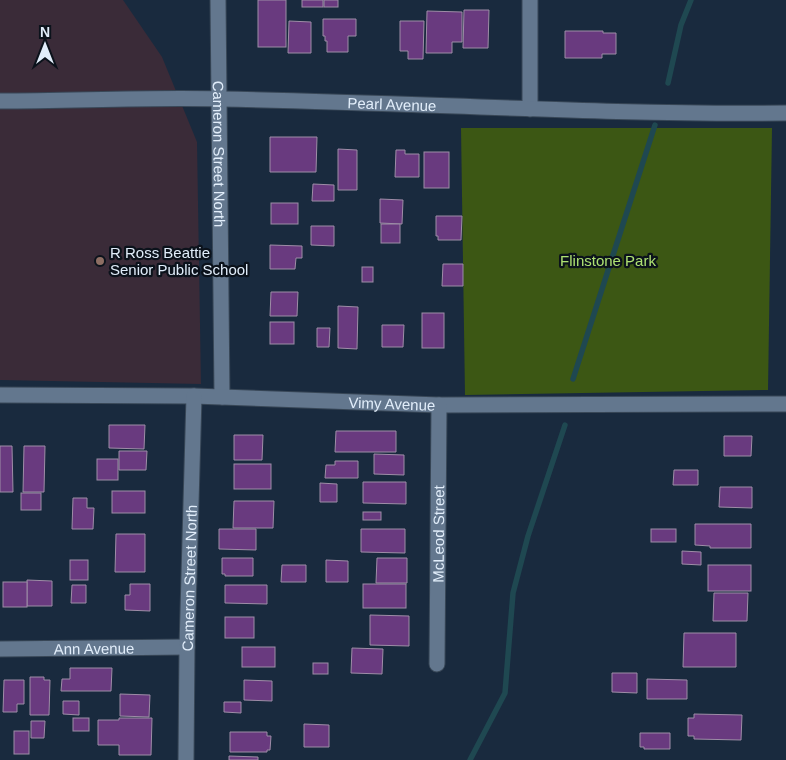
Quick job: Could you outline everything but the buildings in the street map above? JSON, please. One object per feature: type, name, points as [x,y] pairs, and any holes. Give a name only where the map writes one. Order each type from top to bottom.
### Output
[{"type":"street","name":"Cameron Street North","points":[[218,0],[222,397]]},
{"type":"street","points":[[530,0],[530,109]]},
{"type":"street","name":"Pearl Avenue","points":[[0,101],[219,98],[530,109],[786,113]]},
{"type":"street","name":"Vimy Avenue","points":[[0,395],[194,396],[439,405],[786,404]]},
{"type":"street","name":"Cameron Street North","points":[[186,760],[194,396]]},
{"type":"street","name":"McLeod Street","points":[[437,664],[439,405]]},
{"type":"street","name":"Ann Avenue","points":[[0,649],[187,647]]},
{"type":"shaded area","name":"R Ross Beattie Senior Public School","points":[[0,0],[123,0],[162,57],[197,142],[201,384],[0,380]]},
{"type":"green space","name":"Flinstone Park","points":[[461,128],[772,128],[768,390],[465,395]]},
{"type":"waterway","points":[[668,83],[681,25],[691,0]]},
{"type":"waterway","points":[[573,379],[655,125]]},
{"type":"waterway","points":[[470,760],[505,693],[513,593],[528,536],[565,425]]},
{"type":"place","name":"R Ross Beattie Senior Public School","points":[[100,261]]}]
